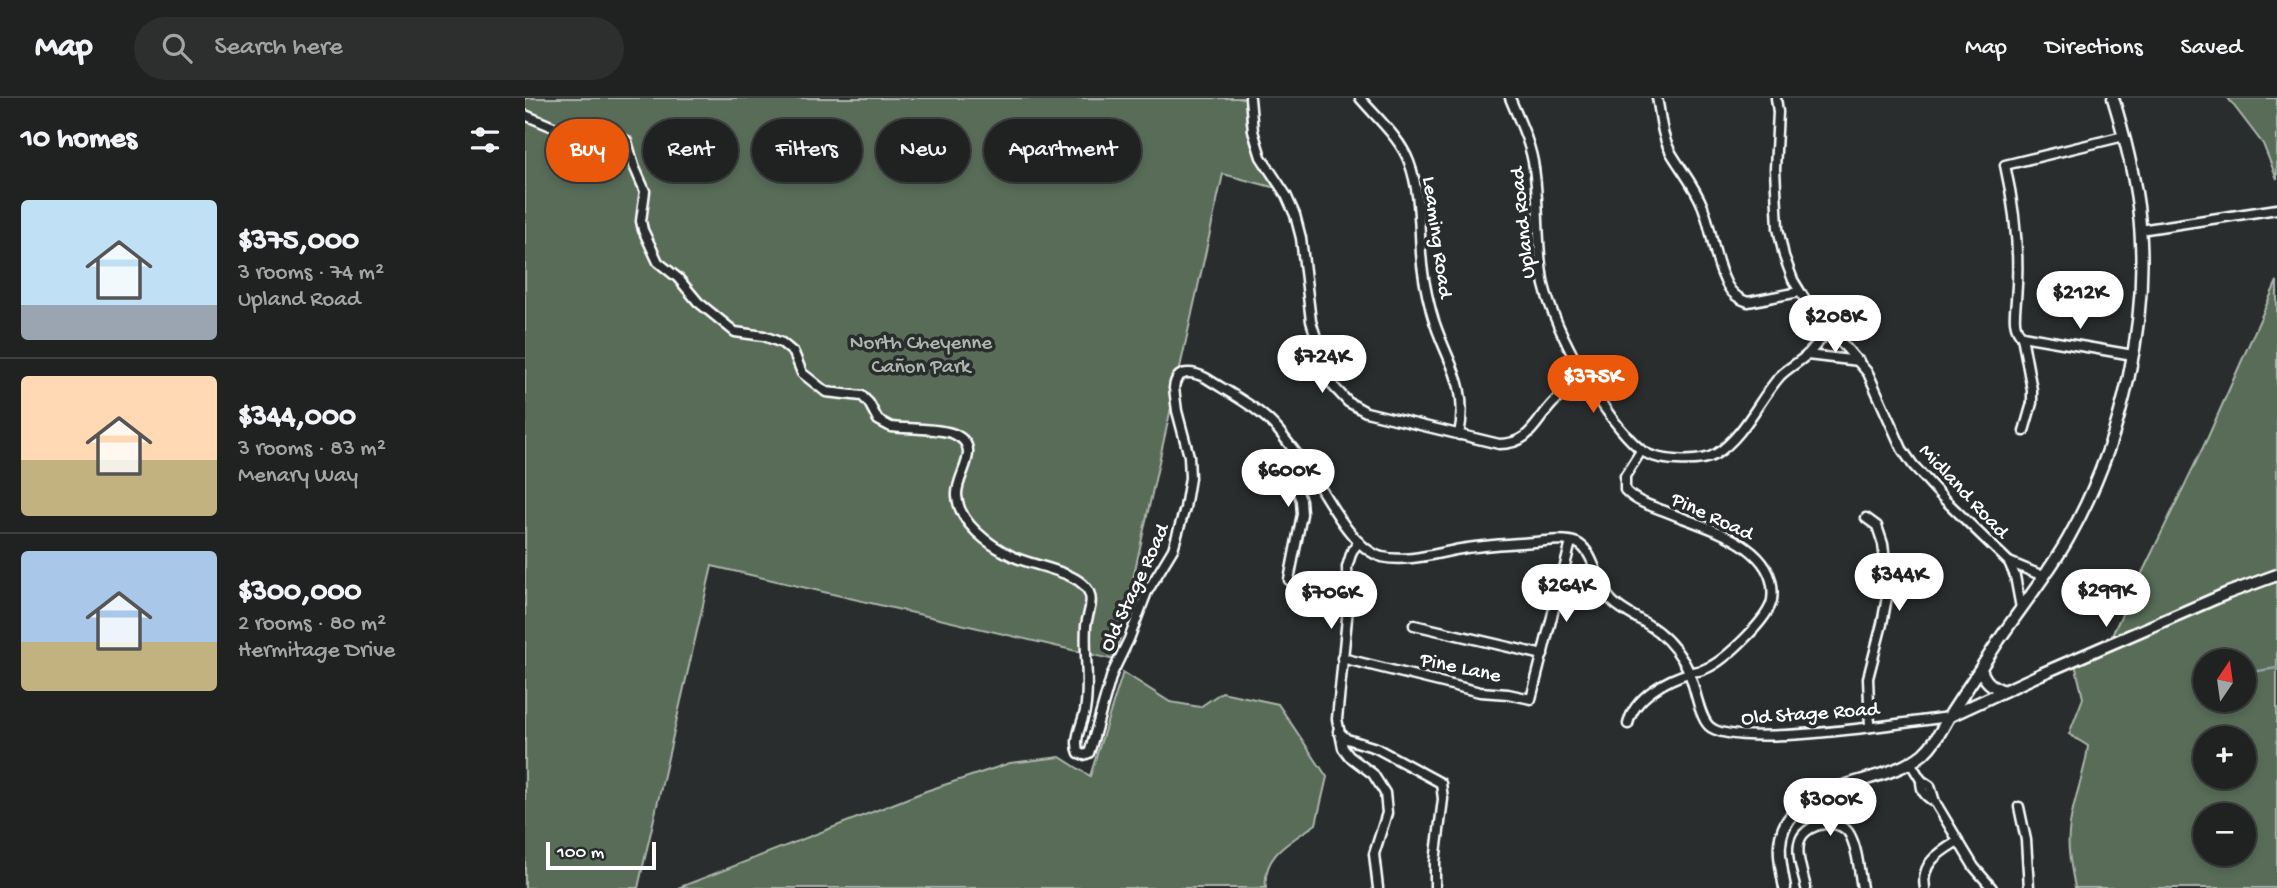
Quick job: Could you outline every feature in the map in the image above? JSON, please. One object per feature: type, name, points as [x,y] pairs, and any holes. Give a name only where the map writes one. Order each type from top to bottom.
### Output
[{"type":"street","points":[[1250,98],[1253,131],[1261,158],[1286,195],[1295,215],[1301,238],[1311,321],[1324,366],[1334,387],[1348,402],[1366,412],[1459,435],[1499,444],[1515,443],[1523,439],[1557,398],[1585,378]]},
{"type":"street","name":"Leaming Road","points":[[1360,98],[1404,151],[1413,174],[1418,198],[1422,264],[1427,293],[1437,330],[1462,391],[1463,416],[1459,435]]},
{"type":"street","name":"Upland Road","points":[[1510,98],[1534,168],[1544,285],[1570,350],[1585,378],[1609,413],[1641,451]]},
{"type":"street","points":[[1657,98],[1664,137],[1697,192],[1707,218],[1714,250],[1729,288],[1740,299],[1748,302],[1799,292]]},
{"type":"street","name":"Midland Road","points":[[1776,98],[1778,228],[1784,256],[1799,292],[1859,361],[1874,384],[1902,449],[1913,465],[2009,562],[2043,576]]},
{"type":"street","points":[[1785,888],[1779,855],[1780,844],[1785,825],[1795,811],[1819,795],[1910,762],[1932,744],[2068,538],[2099,471],[2121,409],[2133,355],[2140,286],[2140,230],[2135,184],[2113,98]]},
{"type":"street","name":"Old Stage Road","points":[[525,115],[558,129],[610,133],[627,141],[645,191],[641,220],[654,255],[698,302],[735,332],[765,336],[782,343],[794,353],[799,369],[810,379],[832,394],[857,394],[866,398],[878,420],[884,424],[951,433],[962,440],[968,452],[968,461],[957,490],[957,498],[968,522],[1003,552],[1027,563],[1068,575],[1085,585],[1089,591],[1091,600],[1086,626],[1086,697],[1077,747],[1084,755],[1089,753],[1112,674],[1147,592],[1173,549],[1185,508],[1190,467],[1174,388],[1178,375],[1185,373],[1197,374],[1252,407],[1278,430],[1359,542],[1381,557],[1405,558],[1489,546],[1571,541],[1582,546],[1600,584],[1611,600],[1672,645],[1690,672],[1706,723],[1711,728],[1725,734],[1812,733],[1949,717]]},
{"type":"street","points":[[2024,431],[2032,403],[2032,390],[2022,336],[2016,327],[2017,257],[2013,206],[2005,165],[2124,136]]},
{"type":"street","points":[[2140,230],[2277,209]]},
{"type":"street","points":[[1641,451],[1687,461],[1716,454],[1742,430],[1779,377],[1807,355],[1830,329]]},
{"type":"street","points":[[2022,336],[2133,355]]},
{"type":"street","points":[[1807,355],[1859,361]]},
{"type":"street","name":"Pine Road","points":[[1628,724],[1634,708],[1651,692],[1690,672],[1704,670],[1715,664],[1758,625],[1770,607],[1772,578],[1763,561],[1739,543],[1629,495],[1623,481],[1641,451]]},
{"type":"street","points":[[1289,580],[1302,514],[1301,500],[1289,471],[1298,456]]},
{"type":"street","points":[[1866,518],[1877,526],[1883,544],[1887,578],[1882,624],[1868,678],[1870,727]]},
{"type":"street","points":[[1414,625],[1543,655],[1571,541]]},
{"type":"street","points":[[1359,542],[1348,559],[1349,608],[1337,711],[1338,732],[1343,748],[1349,756],[1373,774],[1385,793],[1387,813],[1374,854],[1378,888]]},
{"type":"street","name":"Midland Road","points":[[2009,562],[2015,576],[2021,608]]},
{"type":"street","points":[[1949,717],[2228,593],[2277,575]]},
{"type":"street","name":"Pine Lane","points":[[1342,658],[1480,692],[1531,699],[1543,655]]},
{"type":"street","points":[[1981,668],[1984,678],[1991,686],[2004,691]]},
{"type":"street","points":[[1338,732],[1376,748],[1441,783],[1443,799],[1435,888]]},
{"type":"street","points":[[1910,762],[1921,780],[1921,790],[1934,802],[1979,875],[1992,888]]},
{"type":"street","points":[[2019,807],[2026,840],[2029,888]]},
{"type":"street","points":[[1806,888],[1799,842],[1807,830],[1826,823],[1840,825],[1850,835],[1862,888]]},
{"type":"street","points":[[1925,888],[1924,877],[1928,863],[1938,853],[1958,841]]},
{"type":"green space","name":"North Cheyenne Cañon Park","points":[[525,98],[1246,98],[1247,124],[1252,146],[1261,167],[1276,188],[1223,174],[1115,660],[712,566],[638,888],[525,888]]},
{"type":"green space","points":[[2228,98],[2277,98],[2277,179],[2263,144]]},
{"type":"green space","points":[[2277,281],[2277,888],[2075,888],[2069,854],[2069,833],[2088,746],[2069,734],[2083,698],[2075,664],[2109,649],[2110,639],[2208,437]]},
{"type":"green space","points":[[1123,672],[1170,702],[1200,707],[1222,692],[1278,704],[1327,777],[1316,824],[1288,843],[1273,858],[1266,876],[1266,888],[678,888],[926,791],[1010,763],[1060,757],[1090,776]]},
{"type":"waterway","points":[[2258,671],[2277,668]]}]
